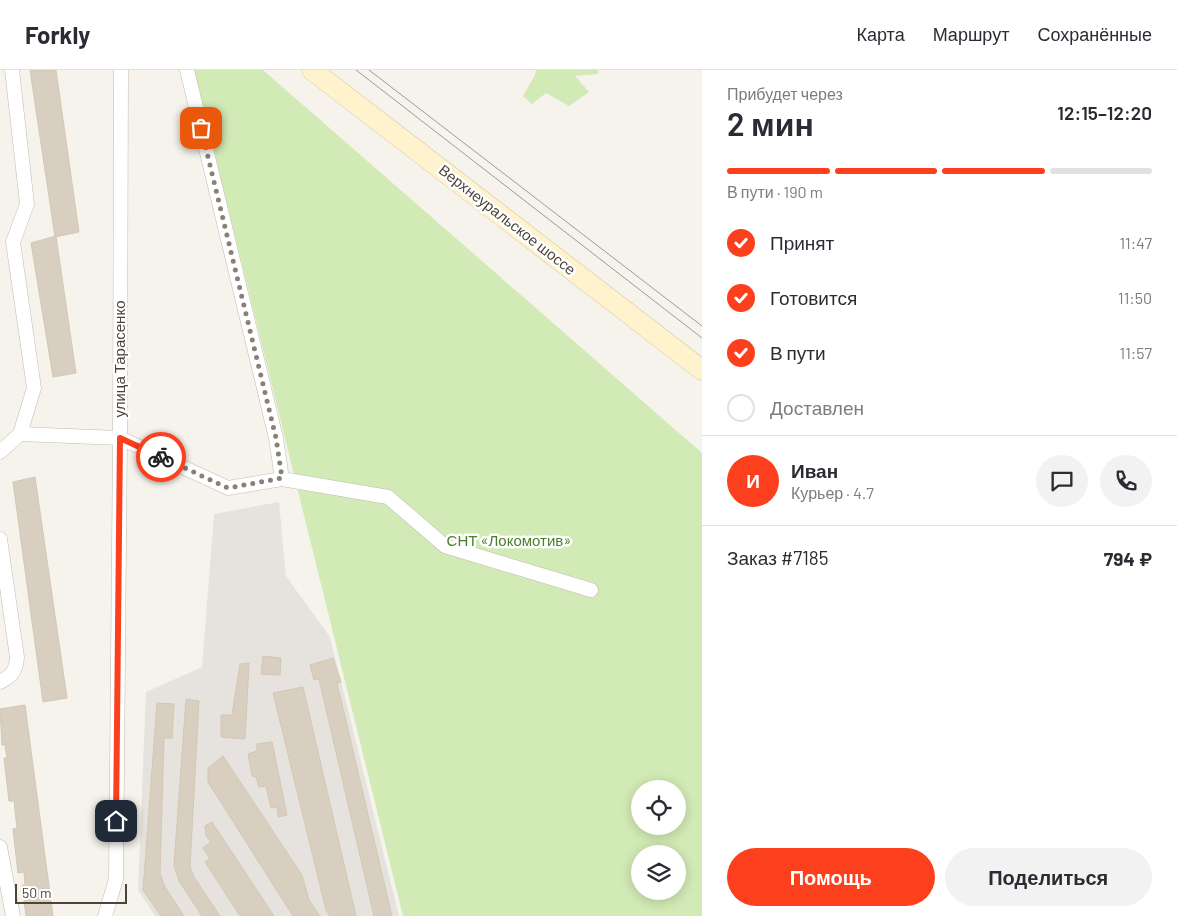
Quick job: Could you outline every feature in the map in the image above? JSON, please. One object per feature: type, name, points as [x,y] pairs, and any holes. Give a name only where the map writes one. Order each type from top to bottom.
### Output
[{"type":"main road","name":"Верхнеуральское шоссе","points":[[312,70],[702,370]]},
{"type":"street","points":[[0,452],[20,434],[34,388],[13,242],[27,204],[12,70]]},
{"type":"street","name":"улица Тарасенко","points":[[105,916],[116,878],[121,70]]},
{"type":"street","points":[[187,70],[276,438],[282,478]]},
{"type":"street","points":[[20,434],[120,438],[228,488],[282,478],[388,497],[445,546],[591,590]]},
{"type":"street","points":[[0,539],[17,657],[16,666],[11,676],[0,682]]},
{"type":"street","points":[[0,847],[13,916]]},
{"type":"shaded area","points":[[279,502],[286,576],[330,637],[399,916],[155,916],[138,890],[146,692],[202,667],[214,514]]},
{"type":"green space","name":"СНТ «Локомотив»","points":[[194,70],[263,70],[702,453],[702,916],[403,916]]},
{"type":"green space","points":[[536,70],[598,70],[598,74],[575,76],[589,92],[569,106],[546,93],[532,104],[523,96]]},
{"type":"building","points":[[30,70],[56,70],[79,232],[55,237]]},
{"type":"building","points":[[56,236],[76,373],[53,377],[31,243]]},
{"type":"building","points":[[35,477],[67,698],[43,702],[13,482]]},
{"type":"building","points":[[263,656],[281,658],[280,675],[261,674]]},
{"type":"building","points":[[333,658],[341,682],[337,683],[392,916],[374,916],[319,679],[314,680],[310,665]]},
{"type":"building","points":[[249,663],[245,739],[221,737],[221,715],[232,715],[240,664]]},
{"type":"building","points":[[303,687],[356,916],[330,916],[326,910],[273,693]]},
{"type":"building","points":[[186,699],[199,701],[190,867],[194,877],[220,916],[202,916],[179,881],[174,865]]},
{"type":"building","points":[[157,703],[174,704],[172,738],[164,738],[160,874],[165,887],[184,916],[161,916],[143,890]]},
{"type":"building","points":[[25,705],[53,916],[26,916],[22,885],[25,885],[24,872],[18,873],[13,829],[17,828],[14,801],[9,801],[4,758],[7,758],[5,745],[2,745],[0,709]]},
{"type":"building","points":[[272,742],[287,815],[278,817],[277,807],[271,808],[266,786],[259,787],[256,777],[252,776],[248,754],[257,751],[257,744]]},
{"type":"building","points":[[223,756],[302,875],[309,900],[320,916],[293,916],[208,782],[208,768]]},
{"type":"building","points":[[212,822],[274,916],[240,916],[205,862],[210,859],[203,848],[211,842],[206,836],[205,826]]},
{"type":"tram line","points":[[356,70],[702,338]]},
{"type":"tram line","points":[[369,70],[702,326]]},
{"type":"way so far","points":[[161,457],[228,488],[282,478],[276,438],[201,128]]},
{"type":"route","points":[[116,821],[120,438],[161,457]]}]
